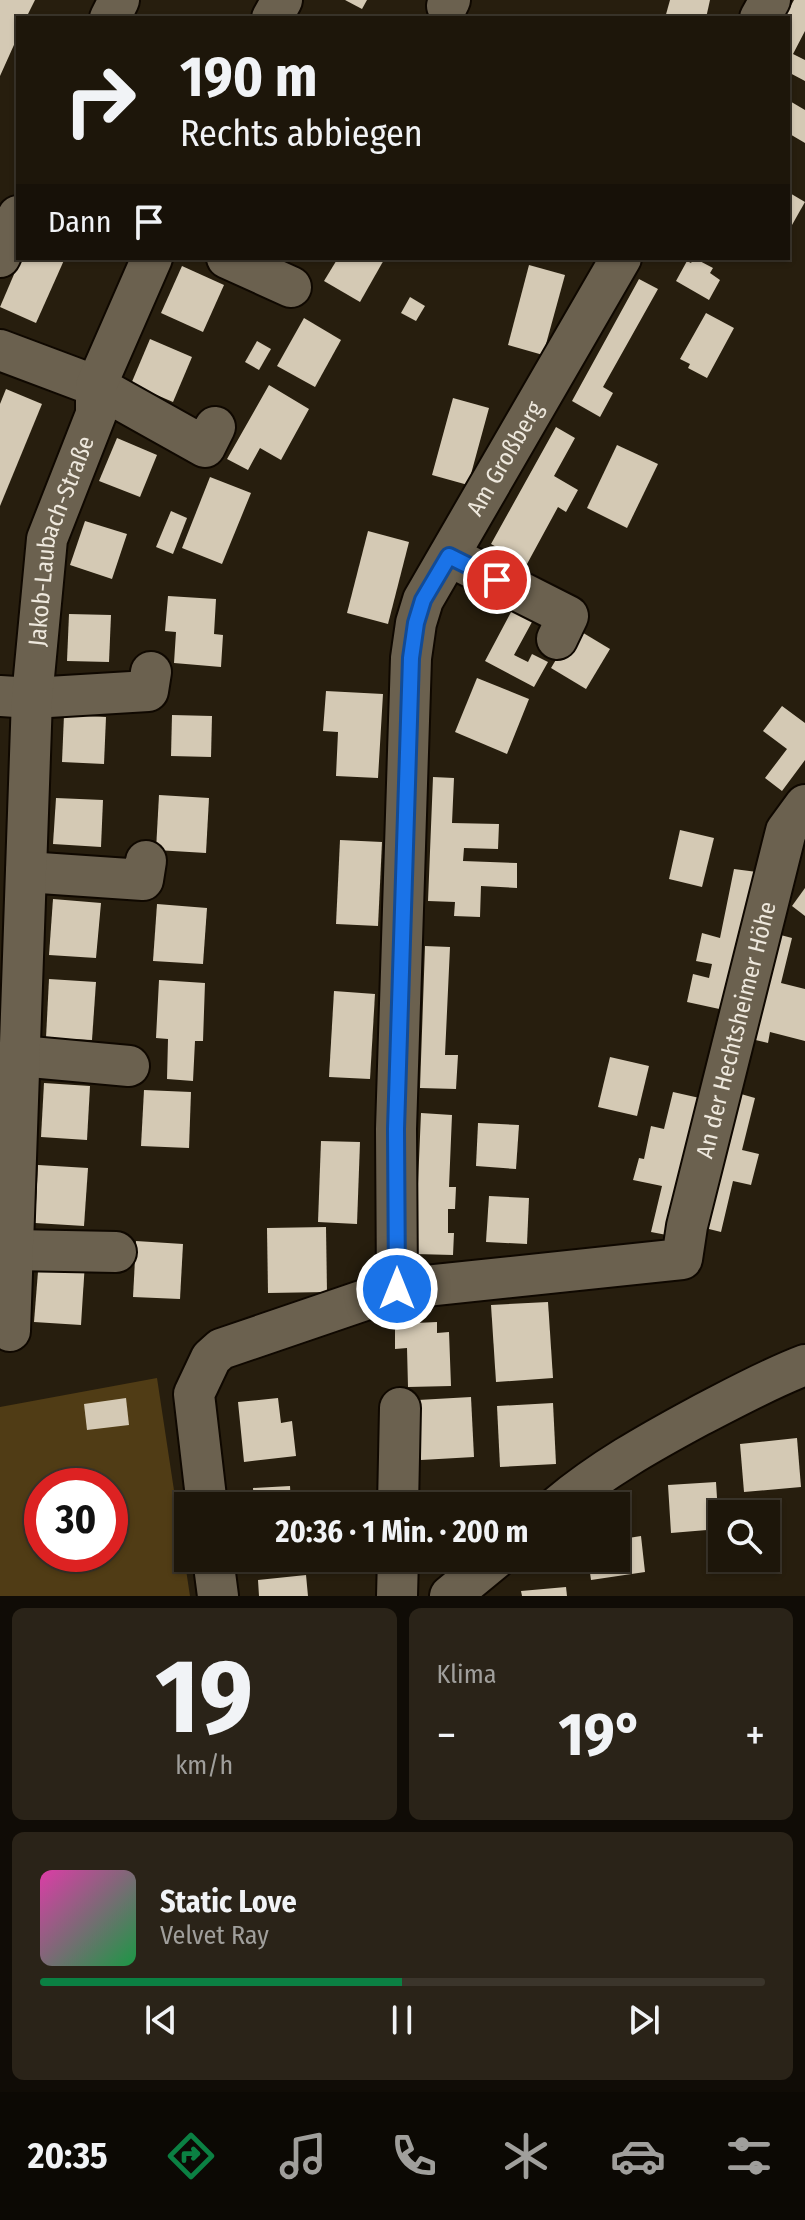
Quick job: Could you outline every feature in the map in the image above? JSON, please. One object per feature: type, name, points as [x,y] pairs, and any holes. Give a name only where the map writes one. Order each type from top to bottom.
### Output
[{"type":"street","points":[[0,257],[16,221]]},
{"type":"street","name":"Jakob-Laubach-Straße","points":[[10,1331],[8,1273],[26,872],[16,697],[47,539],[96,414],[96,386],[151,260]]},
{"type":"street","points":[[231,260],[290,290]]},
{"type":"street","name":"Am Großberg","points":[[397,1289],[396,1129],[411,658],[416,623],[423,600],[620,260]]},
{"type":"street","points":[[0,350],[96,386],[204,449]]},
{"type":"street","points":[[449,556],[568,616],[557,639]]},
{"type":"street","points":[[16,697],[149,692]]},
{"type":"street","name":"An der Hechtsheimer Höhe","points":[[397,1289],[682,1259],[687,1226],[786,831],[805,805]]},
{"type":"street","points":[[26,872],[144,881]]},
{"type":"street","points":[[20,1056],[131,1065]]},
{"type":"street","points":[[8,1273],[116,1252]]},
{"type":"street","points":[[205,1492],[194,1394],[211,1358],[221,1349],[397,1289]]},
{"type":"street","points":[[574,1492],[641,1447],[735,1397],[805,1365]]},
{"type":"street","points":[[398,1492],[400,1408]]},
{"type":"street","points":[[215,1572],[218,1596]]},
{"type":"street","points":[[397,1596],[398,1572]]},
{"type":"street","points":[[450,1596],[479,1572]]},
{"type":"shaded area","points":[[157,1378],[174,1492],[174,1572],[186,1572],[190,1596],[0,1596],[0,1407]]},
{"type":"building","points":[[0,0],[35,0],[27,16],[16,16],[16,40],[0,76]]},
{"type":"building","points":[[345,0],[367,0],[362,9]]},
{"type":"building","points":[[670,0],[710,0],[706,16],[666,16]]},
{"type":"building","points":[[794,0],[805,0],[805,31],[793,54],[805,60],[805,81],[790,73],[790,16],[785,16]]},
{"type":"building","points":[[790,101],[805,110],[805,143],[790,134]]},
{"type":"building","points":[[790,193],[805,202],[790,228]]},
{"type":"building","points":[[20,260],[64,260],[36,323],[0,307]]},
{"type":"building","points":[[337,260],[384,260],[360,302],[324,281]]},
{"type":"building","points":[[698,260],[713,268],[710,273],[720,280],[709,300],[676,281],[687,261]]},
{"type":"building","points":[[529,265],[565,275],[543,355],[508,345]]},
{"type":"building","points":[[182,266],[224,285],[203,332],[161,313]]},
{"type":"building","points":[[639,279],[658,289],[603,387],[613,393],[600,417],[572,401]]},
{"type":"building","points":[[410,297],[425,306],[416,321],[401,313]]},
{"type":"building","points":[[706,313],[734,328],[707,378],[688,368],[690,364],[680,359]]},
{"type":"building","points":[[304,318],[341,340],[315,387],[277,366]]},
{"type":"building","points":[[150,339],[192,357],[173,402],[131,384]]},
{"type":"building","points":[[257,341],[271,349],[259,370],[245,362]]},
{"type":"building","points":[[269,385],[309,409],[281,460],[260,448],[248,470],[227,459]]},
{"type":"building","points":[[6,389],[42,404],[0,506],[0,404]]},
{"type":"building","points":[[453,398],[489,408],[468,485],[432,475]]},
{"type":"building","points":[[556,427],[575,438],[554,476],[578,490],[566,512],[558,507],[527,564],[491,544]]},
{"type":"building","points":[[117,438],[157,455],[140,497],[99,481]]},
{"type":"building","points":[[617,445],[658,464],[627,528],[587,508]]},
{"type":"building","points":[[210,477],[251,493],[222,564],[182,548]]},
{"type":"building","points":[[171,511],[187,518],[173,554],[156,547]]},
{"type":"building","points":[[85,521],[127,534],[112,579],[70,565]]},
{"type":"building","points":[[368,531],[409,542],[388,624],[347,613]]},
{"type":"building","points":[[168,596],[216,599],[214,634],[223,635],[221,667],[174,663],[176,632],[165,631]]},
{"type":"building","points":[[518,599],[538,611],[514,655],[528,662],[532,654],[548,662],[534,687],[485,661]]},
{"type":"building","points":[[69,614],[111,615],[109,662],[67,661]]},
{"type":"building","points":[[575,628],[610,649],[586,689],[551,668]]},
{"type":"building","points":[[477,678],[529,699],[507,754],[455,732]]},
{"type":"building","points":[[326,691],[383,694],[378,778],[336,776],[338,732],[323,731]]},
{"type":"building","points":[[782,706],[805,723],[805,760],[782,791],[765,778],[787,749],[763,731]]},
{"type":"building","points":[[64,715],[106,717],[104,764],[62,762]]},
{"type":"building","points":[[172,715],[212,716],[211,757],[171,756]]},
{"type":"building","points":[[433,777],[454,778],[452,823],[499,824],[498,849],[464,848],[463,861],[517,863],[517,888],[481,886],[480,917],[454,916],[455,902],[428,901]]},
{"type":"building","points":[[159,795],[209,798],[206,853],[156,850]]},
{"type":"building","points":[[56,798],[103,800],[101,847],[53,844]]},
{"type":"building","points":[[680,830],[714,838],[702,887],[669,879]]},
{"type":"building","points":[[340,840],[382,842],[378,926],[336,924]]},
{"type":"building","points":[[734,869],[757,872],[724,1010],[687,1002],[693,974],[709,978],[712,964],[696,961],[702,933],[720,938]]},
{"type":"building","points":[[805,888],[805,916],[792,906]]},
{"type":"building","points":[[53,899],[101,903],[96,958],[49,955]]},
{"type":"building","points":[[157,904],[207,908],[203,964],[153,961]]},
{"type":"building","points":[[773,933],[792,938],[781,983],[805,989],[805,1041],[770,1032],[768,1043],[747,1038]]},
{"type":"building","points":[[425,946],[450,947],[445,1055],[458,1055],[456,1089],[420,1088]]},
{"type":"building","points":[[49,979],[96,982],[92,1040],[46,1038]]},
{"type":"building","points":[[159,980],[205,983],[203,1041],[195,1041],[193,1081],[167,1079],[168,1039],[156,1038]]},
{"type":"building","points":[[334,991],[375,994],[370,1079],[329,1077]]},
{"type":"building","points":[[610,1057],[649,1066],[637,1116],[598,1107]]},
{"type":"building","points":[[44,1083],[90,1086],[87,1140],[41,1137]]},
{"type":"building","points":[[144,1090],[191,1092],[189,1148],[141,1146]]},
{"type":"building","points":[[673,1092],[704,1099],[672,1236],[651,1232],[662,1186],[633,1180],[639,1158],[644,1159],[651,1126],[664,1129]]},
{"type":"building","points":[[734,1092],[755,1098],[742,1150],[759,1154],[751,1185],[733,1181],[721,1232],[701,1227]]},
{"type":"building","points":[[421,1113],[452,1115],[449,1187],[456,1187],[455,1209],[448,1209],[448,1233],[454,1233],[453,1255],[415,1254]]},
{"type":"building","points":[[478,1123],[519,1125],[516,1169],[476,1166]]},
{"type":"building","points":[[321,1141],[360,1142],[357,1224],[318,1222]]},
{"type":"building","points":[[38,1165],[88,1168],[84,1226],[35,1223]]},
{"type":"building","points":[[489,1196],[529,1198],[527,1244],[486,1242]]},
{"type":"building","points":[[326,1227],[327,1292],[268,1293],[267,1228]]},
{"type":"building","points":[[136,1241],[183,1244],[180,1299],[133,1297]]},
{"type":"building","points":[[39,1259],[85,1262],[81,1325],[34,1322]]},
{"type":"building","points":[[548,1302],[553,1378],[496,1382],[491,1305]]},
{"type":"building","points":[[437,1322],[437,1333],[449,1332],[451,1386],[408,1387],[407,1348],[395,1349],[395,1324]]},
{"type":"building","points":[[471,1397],[474,1457],[421,1460],[418,1400]]},
{"type":"building","points":[[126,1398],[129,1425],[87,1430],[84,1404]]},
{"type":"building","points":[[278,1398],[281,1423],[292,1421],[296,1456],[244,1462],[238,1402]]},
{"type":"building","points":[[553,1403],[556,1464],[500,1467],[497,1406]]},
{"type":"building","points":[[797,1438],[801,1487],[744,1492],[740,1444]]},
{"type":"building","points":[[716,1482],[717,1500],[708,1500],[708,1530],[671,1533],[668,1485]]},
{"type":"building","points":[[290,1486],[290,1492],[253,1492],[253,1488]]},
{"type":"building","points":[[641,1536],[645,1572],[591,1580],[590,1572],[630,1572],[630,1538]]},
{"type":"building","points":[[306,1575],[308,1596],[259,1596],[258,1580]]},
{"type":"building","points":[[566,1587],[567,1596],[522,1596],[521,1591]]},
{"type":"route","points":[[397,1289],[396,1129],[411,658],[423,600],[449,556],[497,580]]}]
